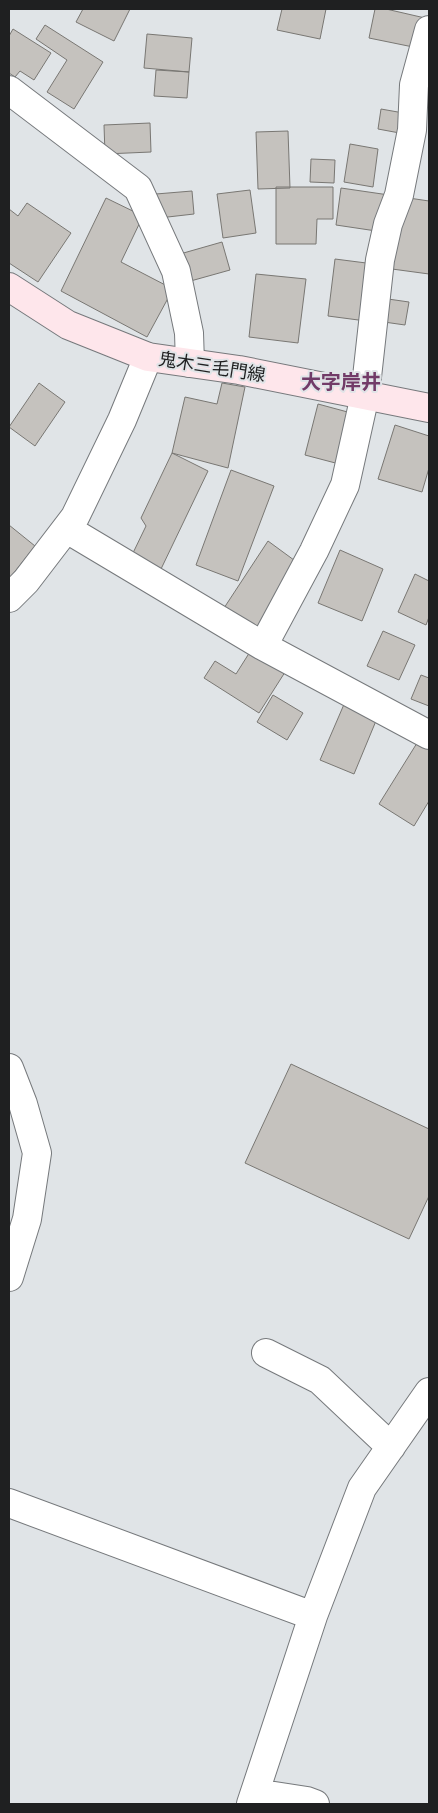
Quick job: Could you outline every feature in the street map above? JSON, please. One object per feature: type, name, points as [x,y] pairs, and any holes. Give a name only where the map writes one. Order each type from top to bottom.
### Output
[{"type":"main road","name":"鬼木三毛門線","points":[[9,287],[68,325],[148,357],[239,370],[429,408]]},
{"type":"street","points":[[263,646],[314,551],[345,485],[365,395],[380,260],[388,224],[399,195],[412,130],[414,85],[429,30]]},
{"type":"street","points":[[9,90],[138,188],[176,271],[189,333],[190,363]]},
{"type":"street","points":[[9,598],[26,581],[76,517],[122,420],[148,357]]},
{"type":"street","points":[[66,529],[263,646],[429,735]]},
{"type":"street","points":[[9,1068],[23,1104],[38,1153],[27,1219],[9,1277]]},
{"type":"street","points":[[266,1353],[320,1380],[391,1447]]},
{"type":"street","points":[[315,1804],[307,1801],[253,1799],[313,1616],[362,1488],[429,1392]]},
{"type":"street","points":[[9,1503],[313,1616]]},
{"type":"building","points":[[83,9],[130,9],[114,41],[76,22]]},
{"type":"building","points":[[282,9],[326,9],[320,39],[277,30]]},
{"type":"building","points":[[375,9],[386,9],[425,18],[418,48],[369,38]]},
{"type":"building","points":[[45,25],[103,62],[74,109],[47,92],[67,60],[36,39]]},
{"type":"building","points":[[13,29],[51,53],[34,80],[20,71],[15,77],[9,73],[9,36]]},
{"type":"building","points":[[147,34],[192,38],[189,72],[144,68]]},
{"type":"building","points":[[156,70],[189,72],[187,98],[154,96]]},
{"type":"building","points":[[381,109],[409,114],[405,134],[378,129]]},
{"type":"building","points":[[150,123],[151,152],[105,154],[104,125]]},
{"type":"building","points":[[288,131],[290,188],[258,189],[256,132]]},
{"type":"building","points":[[350,144],[378,149],[373,187],[344,182]]},
{"type":"building","points":[[311,159],[335,160],[334,183],[310,182]]},
{"type":"building","points":[[276,187],[333,187],[333,219],[317,219],[316,244],[276,244]]},
{"type":"building","points":[[341,188],[389,195],[383,232],[336,225]]},
{"type":"building","points":[[250,190],[256,233],[223,238],[217,194]]},
{"type":"building","points":[[192,191],[194,214],[159,218],[156,194]]},
{"type":"building","points":[[402,197],[429,201],[429,274],[392,269]]},
{"type":"building","points":[[106,198],[143,216],[121,262],[173,289],[147,337],[61,291]]},
{"type":"building","points":[[27,203],[71,233],[38,282],[9,263],[9,209],[18,216]]},
{"type":"building","points":[[222,242],[230,270],[187,282],[180,254]]},
{"type":"building","points":[[335,259],[374,264],[366,321],[328,316]]},
{"type":"building","points":[[256,274],[306,279],[298,343],[249,337]]},
{"type":"building","points":[[388,299],[409,302],[405,325],[384,322]]},
{"type":"building","points":[[39,383],[65,402],[35,446],[9,427]]},
{"type":"building","points":[[222,383],[245,387],[228,468],[172,453],[185,397],[217,404]]},
{"type":"building","points":[[318,404],[355,414],[343,465],[305,455]]},
{"type":"building","points":[[395,425],[429,436],[429,468],[422,492],[378,479]]},
{"type":"building","points":[[172,453],[208,471],[161,569],[132,555],[146,526],[141,518]]},
{"type":"building","points":[[231,470],[274,486],[238,581],[196,565]]},
{"type":"building","points":[[9,525],[35,546],[9,579]]},
{"type":"building","points":[[268,541],[298,563],[259,629],[224,608]]},
{"type":"building","points":[[340,550],[383,569],[362,621],[318,603]]},
{"type":"building","points":[[415,574],[429,581],[429,617],[426,625],[398,612]]},
{"type":"building","points":[[383,631],[415,645],[399,680],[367,666]]},
{"type":"building","points":[[253,647],[287,669],[259,713],[204,678],[215,661],[236,674]]},
{"type":"building","points":[[421,675],[429,678],[429,706],[411,699]]},
{"type":"building","points":[[273,695],[303,713],[287,740],[257,722]]},
{"type":"building","points":[[345,702],[378,716],[354,774],[320,760]]},
{"type":"building","points":[[422,735],[429,740],[429,801],[414,826],[379,804]]},
{"type":"building","points":[[291,1064],[429,1129],[429,1196],[409,1239],[245,1163]]},
{"type":"district","name":"大字岸井","points":[[341,382]]}]
